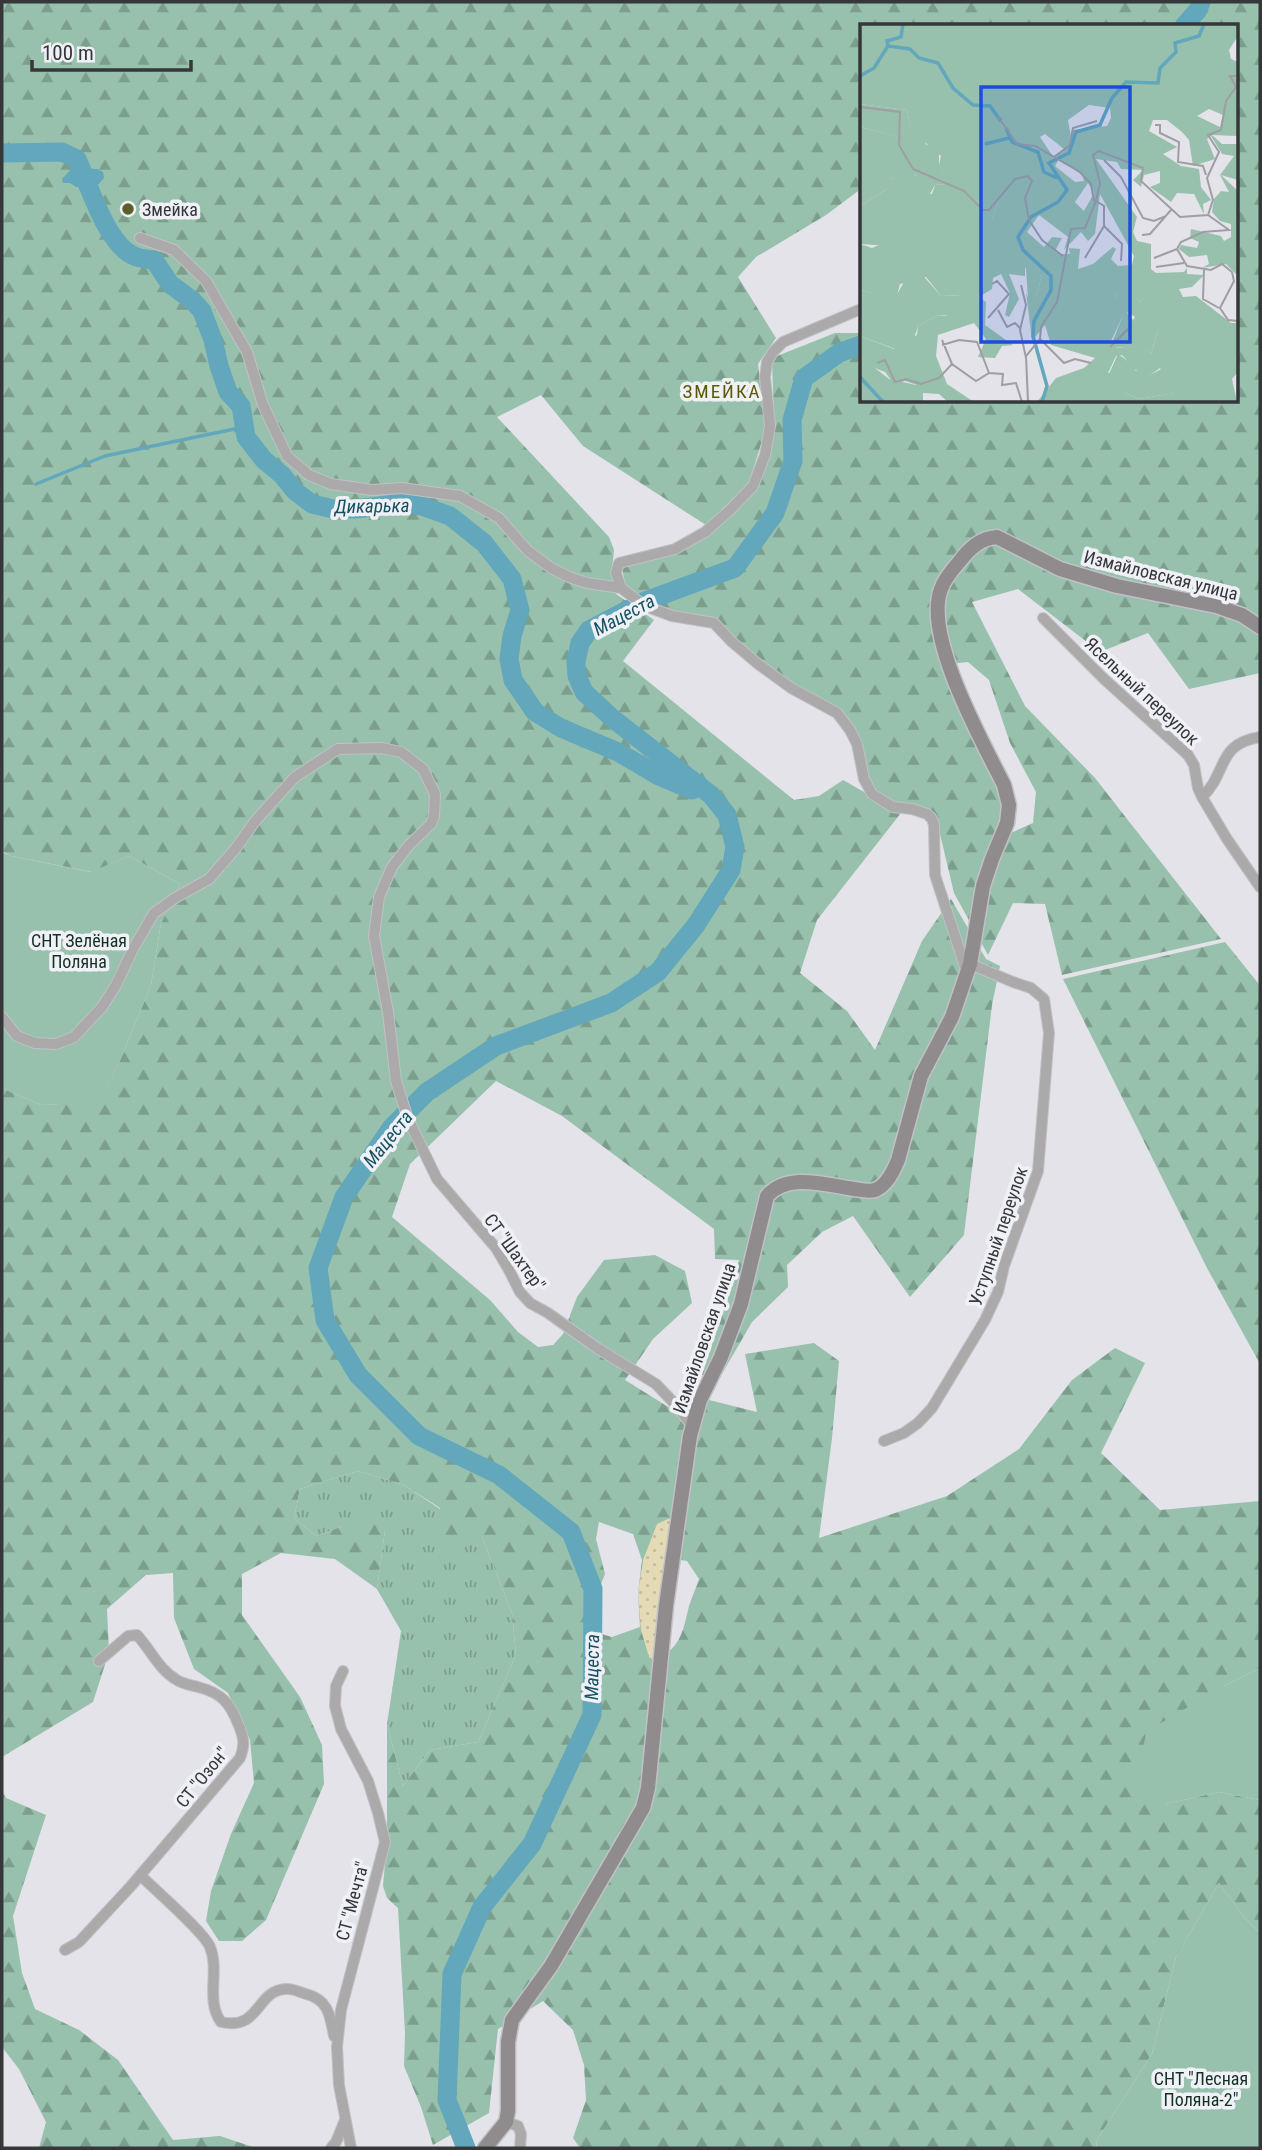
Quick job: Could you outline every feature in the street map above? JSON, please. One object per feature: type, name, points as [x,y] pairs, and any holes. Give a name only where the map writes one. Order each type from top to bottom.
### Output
[{"type":"street","points":[[140,238],[174,250],[206,281],[247,352],[263,405],[288,456],[310,475],[331,484],[372,490],[402,488],[460,496],[499,518],[527,550],[551,568],[587,583],[621,588],[645,606],[672,615],[714,623],[758,664],[791,688],[837,713],[857,744],[864,779],[872,794],[893,807],[912,809],[932,819],[935,875],[969,969]]},
{"type":"street","points":[[621,588],[616,573],[619,563],[675,549],[705,531],[753,486],[765,455],[770,426],[765,377],[767,362],[773,352],[783,342],[860,309]]},
{"type":"street","name":"Измайловская улица","points":[[506,2122],[508,2042],[512,2020],[551,1966],[643,1808],[648,1788],[666,1606],[690,1437],[700,1400],[721,1357],[741,1304],[767,1196],[775,1187],[786,1182],[867,1191],[881,1186],[895,1170],[921,1076],[952,1017],[969,969],[983,886],[1007,823],[1009,804],[1004,785],[947,664],[936,614],[941,589],[966,552],[978,542],[998,537],[1060,569],[1117,586],[1216,606],[1241,615],[1260,627]]},
{"type":"street","name":"Ясельный переулок","points":[[1043,618],[1103,678],[1188,755],[1194,765],[1202,797],[1260,887]]},
{"type":"street","points":[[1202,797],[1217,777],[1230,750],[1250,738],[1260,737]]},
{"type":"street","name":"СТ \"Шахтер\"","points":[[2,1017],[17,1036],[35,1043],[56,1044],[74,1037],[102,1007],[154,913],[209,879],[295,777],[338,750],[382,747],[401,752],[423,769],[435,794],[431,824],[392,867],[379,897],[374,936],[388,1012],[396,1081],[408,1119],[437,1179],[496,1248],[520,1292],[530,1303],[656,1384],[693,1427]]},
{"type":"street","name":"Уступный переулок","points":[[884,1441],[904,1433],[932,1408],[985,1320],[998,1292],[1004,1266],[1038,1171],[1049,1033],[1044,999],[1031,988],[969,969]]},
{"type":"street","name":"СТ \"Озон\"","points":[[65,1950],[79,1942],[140,1875],[240,1758],[244,1749],[243,1737],[235,1716],[224,1698],[204,1688],[179,1682],[163,1670],[137,1635],[128,1636],[99,1661]]},
{"type":"street","name":"СТ \"Мечта\"","points":[[342,1671],[336,1686],[335,1706],[341,1729],[368,1782],[379,1813],[385,1842],[341,2010],[337,2047],[339,2085],[351,2148]]},
{"type":"street","points":[[140,1875],[210,1946],[215,1967],[214,2003],[221,2022],[235,2026],[245,2021],[276,1990],[287,1988],[321,2000],[329,2014],[337,2047]]},
{"type":"street","points":[[331,2148],[346,2120]]},
{"type":"street","points":[[488,2146],[506,2122],[518,2126],[521,2134],[520,2148]]},
{"type":"green space","points":[[2,2],[1260,2],[1260,673],[1189,689],[1148,633],[1100,652],[1018,589],[972,602],[1025,706],[1095,778],[1221,939],[1062,975],[1045,904],[1013,903],[988,955],[954,893],[935,813],[906,808],[876,794],[841,718],[783,686],[698,617],[650,604],[625,584],[622,567],[676,552],[715,530],[757,490],[774,423],[772,358],[835,333],[860,333],[860,402],[1238,402],[1238,24],[860,24],[860,190],[826,215],[756,257],[738,277],[776,338],[758,364],[766,428],[749,483],[706,525],[583,446],[541,395],[497,417],[609,537],[614,550],[612,569],[616,594],[654,620],[623,661],[794,800],[819,796],[843,780],[901,813],[817,920],[800,973],[847,1011],[875,1050],[922,941],[951,899],[986,959],[1000,966],[992,1005],[964,1235],[910,1297],[853,1216],[822,1232],[787,1265],[788,1287],[752,1322],[719,1379],[702,1375],[739,1260],[715,1259],[714,1229],[562,1116],[496,1081],[410,1164],[392,1217],[490,1300],[518,1332],[538,1347],[553,1345],[563,1334],[577,1297],[604,1260],[655,1255],[685,1271],[692,1303],[653,1339],[625,1380],[670,1408],[705,1399],[757,1412],[745,1354],[814,1343],[839,1361],[819,1538],[947,1496],[1019,1449],[1072,1380],[1115,1348],[1145,1363],[1101,1453],[1160,1510],[1260,1501],[1260,1668],[1224,1686],[1165,1804],[1219,1792],[1260,1800],[1260,1933],[1244,1917],[1219,1883],[1176,1957],[1152,2054],[1097,2140],[1096,2148],[580,2148],[573,2138],[586,2100],[584,2065],[573,2030],[543,2001],[498,2029],[489,2113],[433,2145],[404,2066],[405,2033],[398,1908],[387,1898],[383,1886],[387,1841],[387,1724],[403,1786],[430,1750],[478,1742],[516,1655],[512,1613],[482,1537],[452,1551],[435,1532],[440,1508],[404,1485],[358,1471],[300,1489],[294,1518],[316,1536],[374,1511],[385,1530],[377,1589],[335,1559],[281,1553],[242,1574],[242,1615],[300,1697],[322,1745],[324,1784],[266,1920],[242,1941],[219,1941],[206,1921],[211,1891],[231,1834],[254,1783],[250,1740],[228,1693],[194,1669],[174,1618],[173,1573],[146,1575],[107,1609],[109,1652],[93,1702],[2,1757],[2,1088],[41,1105],[100,1102],[151,985],[161,923],[180,884],[129,856],[92,872],[11,856],[2,851]],"holes":[[[968,662],[989,680],[1010,743],[1036,792],[1033,823],[1004,836],[1004,785],[948,664]],[[599,1522],[633,1534],[642,1560],[638,1593],[640,1627],[612,1637],[598,1633],[599,1589],[605,1574],[596,1539]],[[675,1559],[687,1561],[699,1579],[681,1634],[675,1646],[664,1655]]]},
{"type":"green space","name":"СНТ Зелёная Поляна","points":[[2,852],[91,872],[129,856],[180,884],[161,923],[151,985],[100,1103],[41,1105],[2,1088]]},
{"type":"green space","points":[[1225,942],[1260,989],[1260,1364],[1207,1268],[1063,979]]},
{"type":"green space","points":[[358,1471],[404,1485],[482,1537],[512,1613],[516,1655],[478,1742],[430,1750],[403,1786],[387,1724],[401,1631],[377,1589],[385,1530],[343,1526],[316,1536],[294,1518],[300,1489]]},
{"type":"green space","points":[[1260,1668],[1260,1800],[1219,1792],[1165,1804],[1135,1779],[1147,1731]]},
{"type":"green space","points":[[2,1791],[6,1798],[46,1815],[13,1916],[22,1973],[35,2009],[79,2030],[118,2060],[173,2140],[220,2136],[256,2148],[39,2148],[46,2122],[19,2069],[2,2047]]},
{"type":"green space","name":"СНТ \"Лесная Поляна-2\"","points":[[1219,1883],[1244,1917],[1260,1933],[1260,2148],[1096,2148],[1097,2140],[1152,2054],[1176,1957]]},
{"type":"sand","points":[[679,1514],[660,1665],[649,1657],[641,1630],[638,1593],[643,1560],[657,1524]]},
{"type":"water","points":[[73,167],[97,169],[103,172],[104,178],[97,186],[76,187],[63,183],[62,179]]},
{"type":"waterway","name":"Мацеста","points":[[1186,24],[1201,2]]},
{"type":"waterway","name":"Дикарька","points":[[2,153],[62,152],[77,159],[99,212],[114,238],[132,255],[154,260],[170,284],[202,311],[228,392],[241,406],[246,437],[264,460],[282,475],[295,491],[312,504],[333,509],[402,503],[422,506],[450,516],[484,543],[512,579],[520,610],[512,636],[509,659],[513,680],[535,712],[561,728],[618,752],[659,776],[692,790]]},
{"type":"waterway","name":"Мацеста","points":[[466,2148],[447,2100],[452,1974],[482,1907],[532,1844],[592,1715],[593,1589],[571,1532],[499,1475],[419,1436],[358,1375],[325,1320],[318,1268],[344,1197],[391,1128],[427,1092],[496,1046],[611,1003],[658,972],[696,925],[731,870],[735,847],[727,815],[711,795],[612,718],[584,692],[577,676],[576,662],[580,643],[589,630],[643,602],[735,568],[775,513],[793,461],[792,420],[804,378],[839,353],[860,345]]},
{"type":"waterway","points":[[36,484],[105,456],[244,427]]},
{"type":"place","name":"Змейка","points":[[128,209]]},
{"type":"district","name":"ЗМЕЙКА","points":[[722,391]]}]
